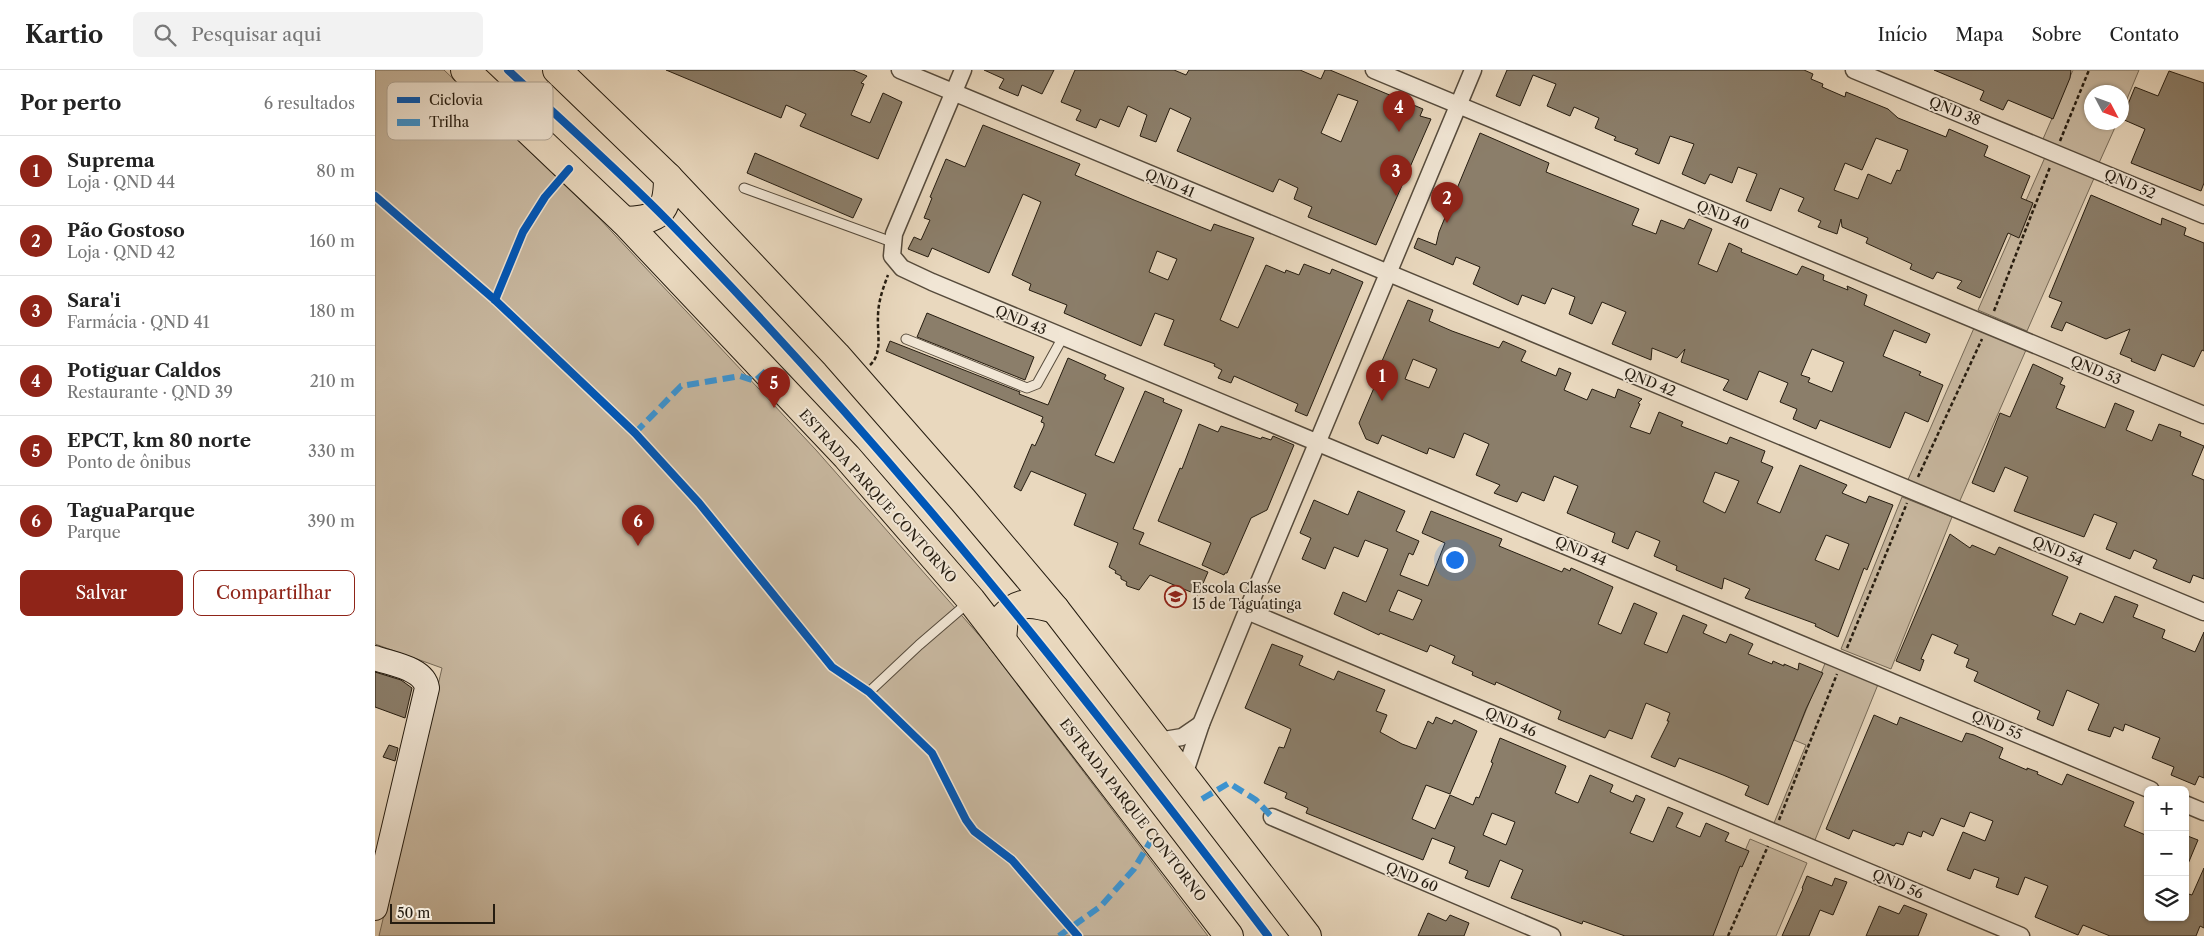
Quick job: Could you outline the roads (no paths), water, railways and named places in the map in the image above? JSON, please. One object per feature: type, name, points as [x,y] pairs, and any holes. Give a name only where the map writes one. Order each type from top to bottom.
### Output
[{"type":"highway","name":"ESTRADA PARQUE CONTORNO","points":[[465,70],[478,82]]},
{"type":"highway","points":[[557,70],[668,177],[857,377],[1055,609],[1307,936]]},
{"type":"highway","name":"ESTRADA PARQUE CONTORNO","points":[[538,140],[623,221],[847,457],[971,600],[1229,936]]},
{"type":"highway","points":[[623,221],[650,218],[662,210],[667,200],[668,177]]},
{"type":"highway","points":[[1002,640],[1004,617],[1015,607],[1029,603],[1055,609]]},
{"type":"street","name":"QND 41","points":[[900,70],[1387,273]]},
{"type":"street","points":[[892,242],[899,219],[963,70]]},
{"type":"street","name":"QND 40","points":[[1374,70],[1988,325]]},
{"type":"street","points":[[1184,775],[1201,724],[1473,70]]},
{"type":"street","name":"QND 38","points":[[1854,70],[2056,153]]},
{"type":"street","name":"QND 52","points":[[2056,153],[2204,215]]},
{"type":"street","name":"QND 43","points":[[892,242],[894,259],[902,268],[931,282],[1319,443]]},
{"type":"street","name":"QND 42","points":[[1387,273],[1912,490]]},
{"type":"street","name":"QND 53","points":[[1988,325],[2204,415]]},
{"type":"street","name":"QND 44","points":[[1319,443],[1843,660]]},
{"type":"street","name":"QND 54","points":[[1912,490],[2204,612]]},
{"type":"street","name":"QND 46","points":[[1247,612],[1774,833]]},
{"type":"street","points":[[375,658],[418,674],[425,680],[427,688],[375,908]]},
{"type":"street","name":"QND 55","points":[[1843,660],[2144,787]]},
{"type":"street","points":[[1158,741],[1182,737],[1201,724]]},
{"type":"street","points":[[2189,806],[2204,812]]},
{"type":"street","name":"QND 60","points":[[1272,818],[1552,936]]},
{"type":"street","name":"QND 56","points":[[1774,833],[2021,936]]},
{"type":"lane","points":[[744,188],[892,242]]},
{"type":"lane","points":[[906,339],[1027,388],[1037,384],[1063,337]]},
{"type":"lane","points":[[869,692],[971,600]]},
{"type":"place","name":"Potiguar Caldos","points":[[1399,132]]},
{"type":"place","name":"Sara'i","points":[[1396,196]]},
{"type":"place","name":"Pão Gostoso","points":[[1447,223]]},
{"type":"place","name":"Suprema","points":[[1382,401]]},
{"type":"place","name":"EPCT, km 80 norte","points":[[774,408]]},
{"type":"place","name":"TaguaParque","points":[[638,546]]},
{"type":"place","name":"Escola Classe 15 de Taguatinga","points":[[1176,596]]}]
